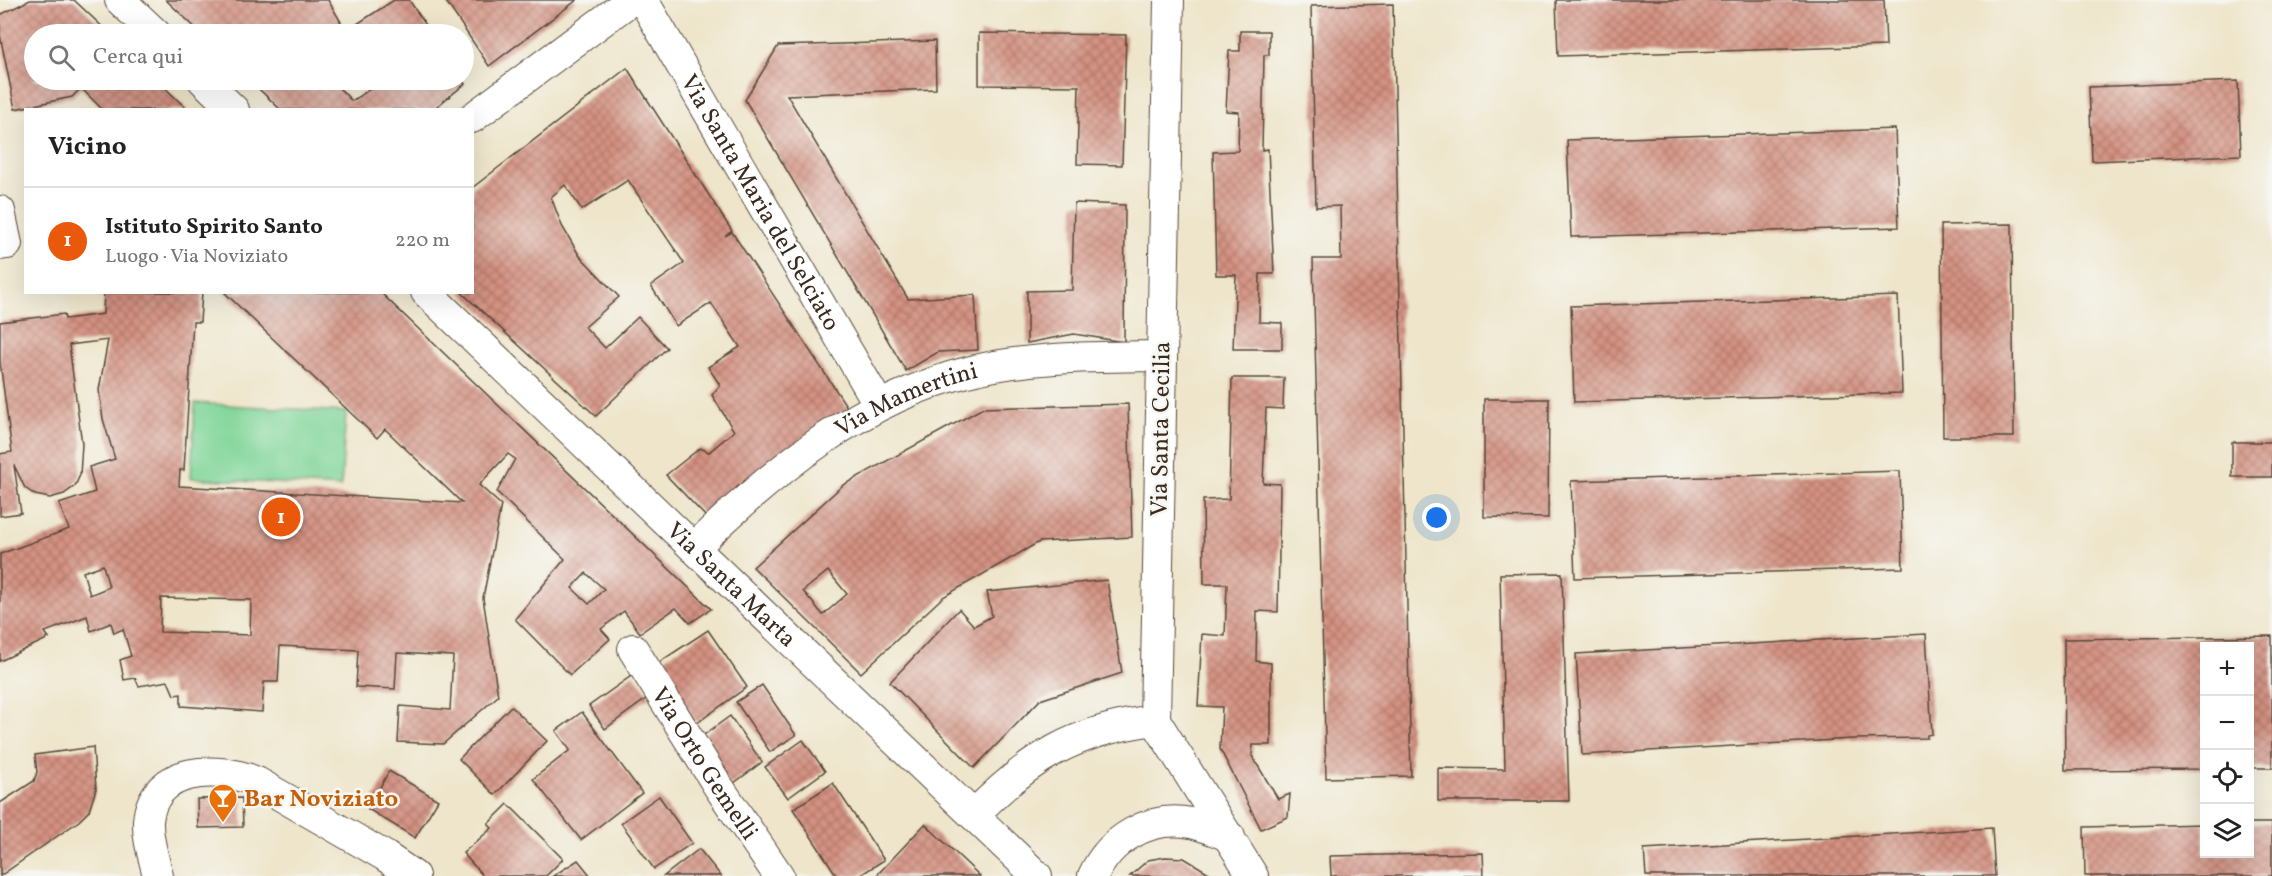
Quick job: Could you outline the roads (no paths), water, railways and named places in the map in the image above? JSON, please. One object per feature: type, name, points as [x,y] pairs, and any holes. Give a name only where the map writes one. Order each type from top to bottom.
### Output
[{"type":"street","points":[[120,0],[145,24]]},
{"type":"street","points":[[474,117],[631,0]]},
{"type":"street","name":"Via Santa Maria del Selciato","points":[[643,0],[879,405]]},
{"type":"street","name":"Via Santa Cecilia","points":[[1155,720],[1169,0]]},
{"type":"street","points":[[213,90],[232,108]]},
{"type":"street","points":[[0,211],[3,244]]},
{"type":"street","name":"Via Santa Marta","points":[[428,294],[1037,876]]},
{"type":"street","name":"Via Mamertini","points":[[694,548],[773,476],[879,405],[929,383],[1015,363],[1162,356]]},
{"type":"street","name":"Via Orto Gemelli","points":[[633,650],[718,786],[779,876]]},
{"type":"street","points":[[974,815],[1025,766],[1056,749],[1089,733],[1118,725],[1155,720],[1253,876]]},
{"type":"street","points":[[158,876],[149,838],[150,807],[168,784],[180,777],[207,771],[238,774],[257,782],[385,856],[414,876]]},
{"type":"street","points":[[1093,876],[1113,845],[1133,830],[1161,823],[1190,823],[1230,837]]},
{"type":"place","name":"Istituto Spirito Santo","points":[[281,517]]},
{"type":"place","name":"Bar Noviziato","points":[[223,824]]}]
